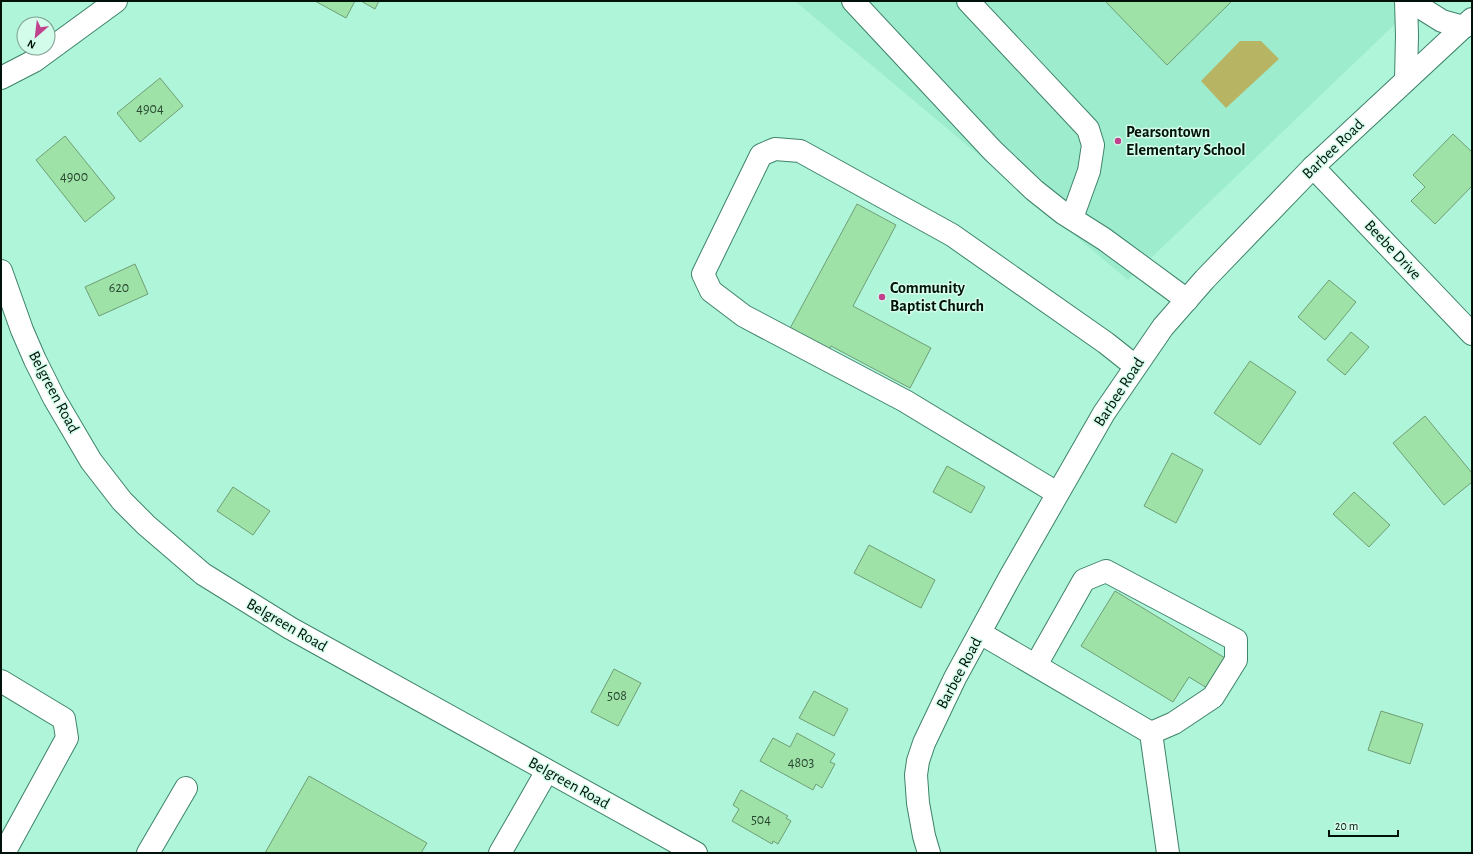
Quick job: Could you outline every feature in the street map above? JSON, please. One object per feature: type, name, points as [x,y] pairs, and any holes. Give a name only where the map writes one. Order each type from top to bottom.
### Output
[{"type":"street","points":[[1,78],[34,61],[116,1]]},
{"type":"street","points":[[853,1],[993,152],[1034,190],[1160,279],[1187,300]]},
{"type":"street","points":[[968,1],[1088,129],[1093,145],[1089,171],[1072,218]]},
{"type":"street","points":[[1406,1],[1406,80]]},
{"type":"street","points":[[1410,1],[1442,20],[1468,23]]},
{"type":"street","name":"Barbee Road","points":[[928,853],[918,803],[916,776],[918,761],[924,743],[931,726],[980,633],[1104,413],[1162,327],[1205,279],[1313,167],[1468,23]]},
{"type":"street","points":[[1058,493],[905,401],[744,316],[711,291],[703,274],[761,156],[775,149],[800,151],[952,235],[1106,343],[1135,366]]},
{"type":"street","name":"Beebe Drive","points":[[1313,167],[1472,334]]},
{"type":"street","name":"Belgreen Road","points":[[1,271],[22,330],[35,360],[54,398],[91,460],[122,501],[146,525],[203,574],[290,628],[696,853]]},
{"type":"street","points":[[1036,665],[1084,580],[1106,571],[1236,640],[1236,660],[1213,697],[1174,723],[1151,733]]},
{"type":"street","points":[[980,633],[1151,733]]},
{"type":"street","points":[[1,681],[64,719],[67,738],[4,853]]},
{"type":"street","points":[[1151,733],[1168,853]]},
{"type":"street","points":[[500,853],[547,771]]},
{"type":"street","points":[[148,853],[186,788]]},
{"type":"shaded area","name":"Pearsontown Elementary School","points":[[795,1],[1419,1],[1128,280]]},
{"type":"shaded area","points":[[1240,41],[1261,41],[1279,59],[1226,108],[1201,81]]},
{"type":"building","points":[[315,1],[355,1],[346,18]]},
{"type":"building","points":[[361,1],[379,1],[375,9]]},
{"type":"building","points":[[1105,1],[1232,1],[1167,65]]},
{"type":"building","points":[[160,78],[183,106],[140,142],[117,113]]},
{"type":"building","points":[[1453,134],[1472,152],[1472,186],[1435,224],[1411,201],[1425,187],[1413,175]]},
{"type":"building","points":[[65,136],[115,198],[85,222],[36,160]]},
{"type":"building","points":[[857,204],[896,225],[853,306],[931,348],[910,388],[831,346],[827,353],[788,332]]},
{"type":"building","points":[[135,264],[148,294],[99,316],[85,287]]},
{"type":"building","points":[[1329,280],[1356,302],[1325,340],[1298,317]]},
{"type":"building","points":[[1351,332],[1369,347],[1345,375],[1327,360]]},
{"type":"building","points":[[1250,361],[1296,392],[1260,445],[1214,413]]},
{"type":"building","points":[[1425,416],[1472,473],[1472,482],[1444,505],[1393,443]]},
{"type":"building","points":[[1172,453],[1203,470],[1176,523],[1144,506]]},
{"type":"building","points":[[947,466],[985,487],[971,513],[933,492]]},
{"type":"building","points":[[233,487],[270,511],[253,535],[217,511]]},
{"type":"building","points":[[1354,492],[1390,525],[1369,547],[1333,514]]},
{"type":"building","points":[[869,545],[935,580],[921,608],[854,573]]},
{"type":"building","points":[[1115,591],[1225,658],[1207,688],[1189,677],[1173,702],[1081,646]]},
{"type":"building","points":[[614,669],[641,683],[618,726],[591,712]]},
{"type":"building","points":[[814,691],[848,709],[834,736],[799,718]]},
{"type":"building","points":[[1381,711],[1423,724],[1410,764],[1368,750]]},
{"type":"building","points":[[797,733],[835,754],[830,762],[835,764],[822,788],[816,784],[813,790],[760,761],[773,738],[790,747]]},
{"type":"building","points":[[309,776],[427,843],[421,853],[265,853]]},
{"type":"building","points":[[741,790],[788,816],[786,818],[791,821],[778,844],[773,841],[772,844],[732,821],[739,809],[733,805]]},
{"type":"place","name":"Pearsontown Elementary School","points":[[1118,141]]},
{"type":"place","name":"Community Baptist Church","points":[[882,297]]}]
